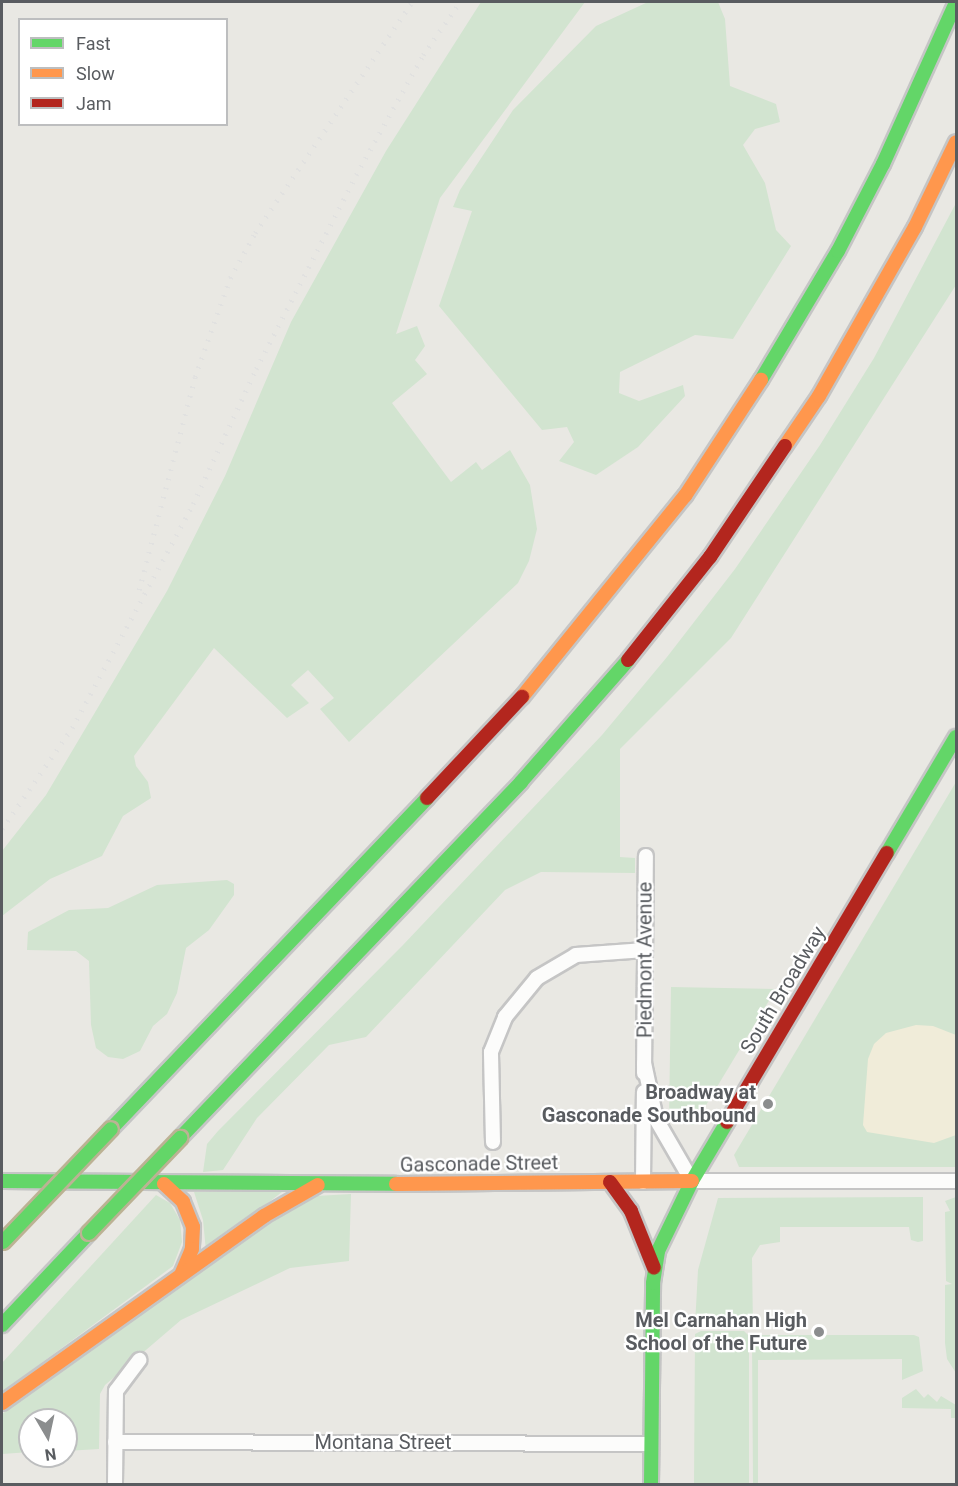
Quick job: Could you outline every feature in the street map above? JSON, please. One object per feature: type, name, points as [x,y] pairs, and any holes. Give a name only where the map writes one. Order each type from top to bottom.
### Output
[{"type":"main road","points":[[2,1243],[501,721],[572,641],[678,505],[739,417],[838,251],[883,164],[957,2]]},
{"type":"main road","points":[[2,1325],[521,782],[651,635],[717,549],[819,396],[874,302],[957,142]]},
{"type":"main road","name":"South Broadway","points":[[651,1485],[654,1269],[665,1234],[692,1181],[957,737]]},
{"type":"main road","name":"Gasconade Street","points":[[2,1181],[318,1185],[692,1181]]},
{"type":"main road","points":[[610,1182],[632,1211],[654,1269]]},
{"type":"main road","points":[[164,1184],[183,1202],[193,1227],[192,1249],[182,1273]]},
{"type":"main road","points":[[2,1404],[264,1216],[318,1185]]},
{"type":"street","name":"Piedmont Avenue","points":[[643,1182],[646,856]]},
{"type":"street","points":[[493,1143],[491,1052],[505,1017],[537,978],[576,955],[645,950]]},
{"type":"street","name":"Piedmont Avenue","points":[[644,1064],[656,1119],[692,1181]]},
{"type":"street","name":"Gasconade Street","points":[[692,1181],[957,1181]]},
{"type":"street","points":[[115,1485],[116,1391],[139,1360]]},
{"type":"street","name":"Montana Street","points":[[115,1442],[651,1444]]},
{"type":"green space","points":[[481,2],[585,2],[440,198],[396,334],[417,326],[425,346],[415,360],[427,374],[392,403],[451,482],[476,462],[482,470],[510,450],[530,485],[537,529],[529,561],[518,583],[349,742],[320,709],[334,698],[308,670],[291,685],[309,703],[287,718],[214,648],[134,756],[136,766],[148,782],[151,798],[123,816],[102,856],[50,879],[2,916],[2,851],[46,795],[167,591],[225,476],[291,322],[386,151]]},
{"type":"green space","points":[[648,2],[718,2],[725,19],[730,86],[776,104],[780,122],[755,129],[743,145],[765,183],[776,230],[791,246],[733,339],[695,335],[620,372],[619,393],[639,401],[683,385],[685,396],[638,447],[596,475],[559,461],[574,442],[567,427],[542,430],[439,306],[472,211],[453,207],[460,190],[513,110],[596,26]]},
{"type":"green space","points":[[956,203],[956,285],[731,638],[620,749],[620,857],[635,858],[635,873],[541,872],[505,890],[366,1037],[329,1045],[257,1118],[223,1170],[203,1172],[207,1144],[218,1131],[403,945],[602,735],[667,657],[735,569],[820,445],[874,358]]},
{"type":"green space","points":[[956,782],[956,1167],[739,1167],[734,1155]]},
{"type":"green space","points":[[227,880],[234,884],[234,895],[209,930],[186,948],[177,993],[167,1014],[153,1026],[140,1051],[123,1059],[108,1057],[96,1048],[91,1025],[89,961],[76,951],[27,950],[28,932],[69,910],[108,908],[157,885]]},
{"type":"green space","points":[[671,987],[776,989],[694,1125],[669,1119]]},
{"type":"green space","points":[[194,1192],[282,1192],[206,1251],[203,1220]]},
{"type":"green space","points":[[351,1194],[349,1261],[290,1268],[181,1320],[105,1385],[100,1394],[99,1449],[78,1450],[78,1408],[18,1408],[18,1453],[2,1454],[2,1414],[291,1207],[316,1196]]},
{"type":"green space","points":[[156,1195],[170,1203],[180,1220],[182,1242],[173,1266],[2,1392],[2,1363]]},
{"type":"green space","points":[[923,1197],[923,1241],[911,1240],[909,1227],[780,1227],[780,1242],[760,1245],[752,1258],[753,1328],[695,1325],[698,1270],[718,1198]]},
{"type":"green space","points":[[956,1197],[956,1373],[947,1359],[945,1343],[945,1285],[952,1284],[946,1281],[945,1212],[950,1211],[945,1201]]},
{"type":"green space","points":[[701,1331],[744,1331],[749,1336],[749,1484],[694,1484],[695,1334]]},
{"type":"green space","points":[[755,1335],[914,1335],[919,1337],[923,1371],[902,1380],[902,1359],[758,1360],[758,1484],[753,1484],[752,1343]]},
{"type":"green space","points":[[916,1389],[924,1398],[928,1394],[937,1402],[941,1396],[956,1405],[956,1418],[951,1418],[951,1409],[902,1408],[902,1398]]},
{"type":"sand","points":[[916,1025],[933,1026],[956,1035],[956,1135],[934,1143],[867,1132],[863,1125],[868,1059],[874,1044],[886,1033]]},
{"type":"railway","points":[[139,590],[195,377],[230,278],[255,233],[412,2]]},
{"type":"railway","points":[[2,829],[72,728],[193,504],[256,369],[356,175],[423,55],[460,2]]},
{"type":"traffic: fast","points":[[761,380],[838,251],[883,164],[956,2]]},
{"type":"traffic: fast","points":[[180,1138],[521,782],[628,660]]},
{"type":"traffic: fast","points":[[887,853],[956,737]]},
{"type":"traffic: fast","points":[[111,1129],[427,798]]},
{"type":"traffic: fast","points":[[651,1484],[653,1283],[658,1251],[692,1181],[727,1122]]},
{"type":"traffic: fast","points":[[3,1242],[111,1129]]},
{"type":"traffic: fast","points":[[89,1233],[180,1138]]},
{"type":"traffic: fast","points":[[2,1181],[396,1184]]},
{"type":"traffic: fast","points":[[2,1325],[89,1233]]},
{"type":"traffic: slow","points":[[785,446],[819,396],[915,227],[956,142]]},
{"type":"traffic: slow","points":[[522,697],[685,496],[761,380]]},
{"type":"traffic: slow","points":[[396,1184],[692,1181]]},
{"type":"traffic: slow","points":[[164,1184],[183,1202],[193,1227],[192,1249],[182,1273]]},
{"type":"traffic: slow","points":[[2,1403],[264,1216],[318,1185]]},
{"type":"traffic: jam","points":[[628,660],[710,557],[785,446]]},
{"type":"traffic: jam","points":[[427,798],[522,697]]},
{"type":"traffic: jam","points":[[727,1122],[887,853]]},
{"type":"traffic: jam","points":[[610,1182],[631,1211],[654,1268]]},
{"type":"place","name":"Broadway at Gasconade Southbound","points":[[768,1104]]},
{"type":"place","name":"Mel Carnahan High School of the Future","points":[[819,1332]]}]
